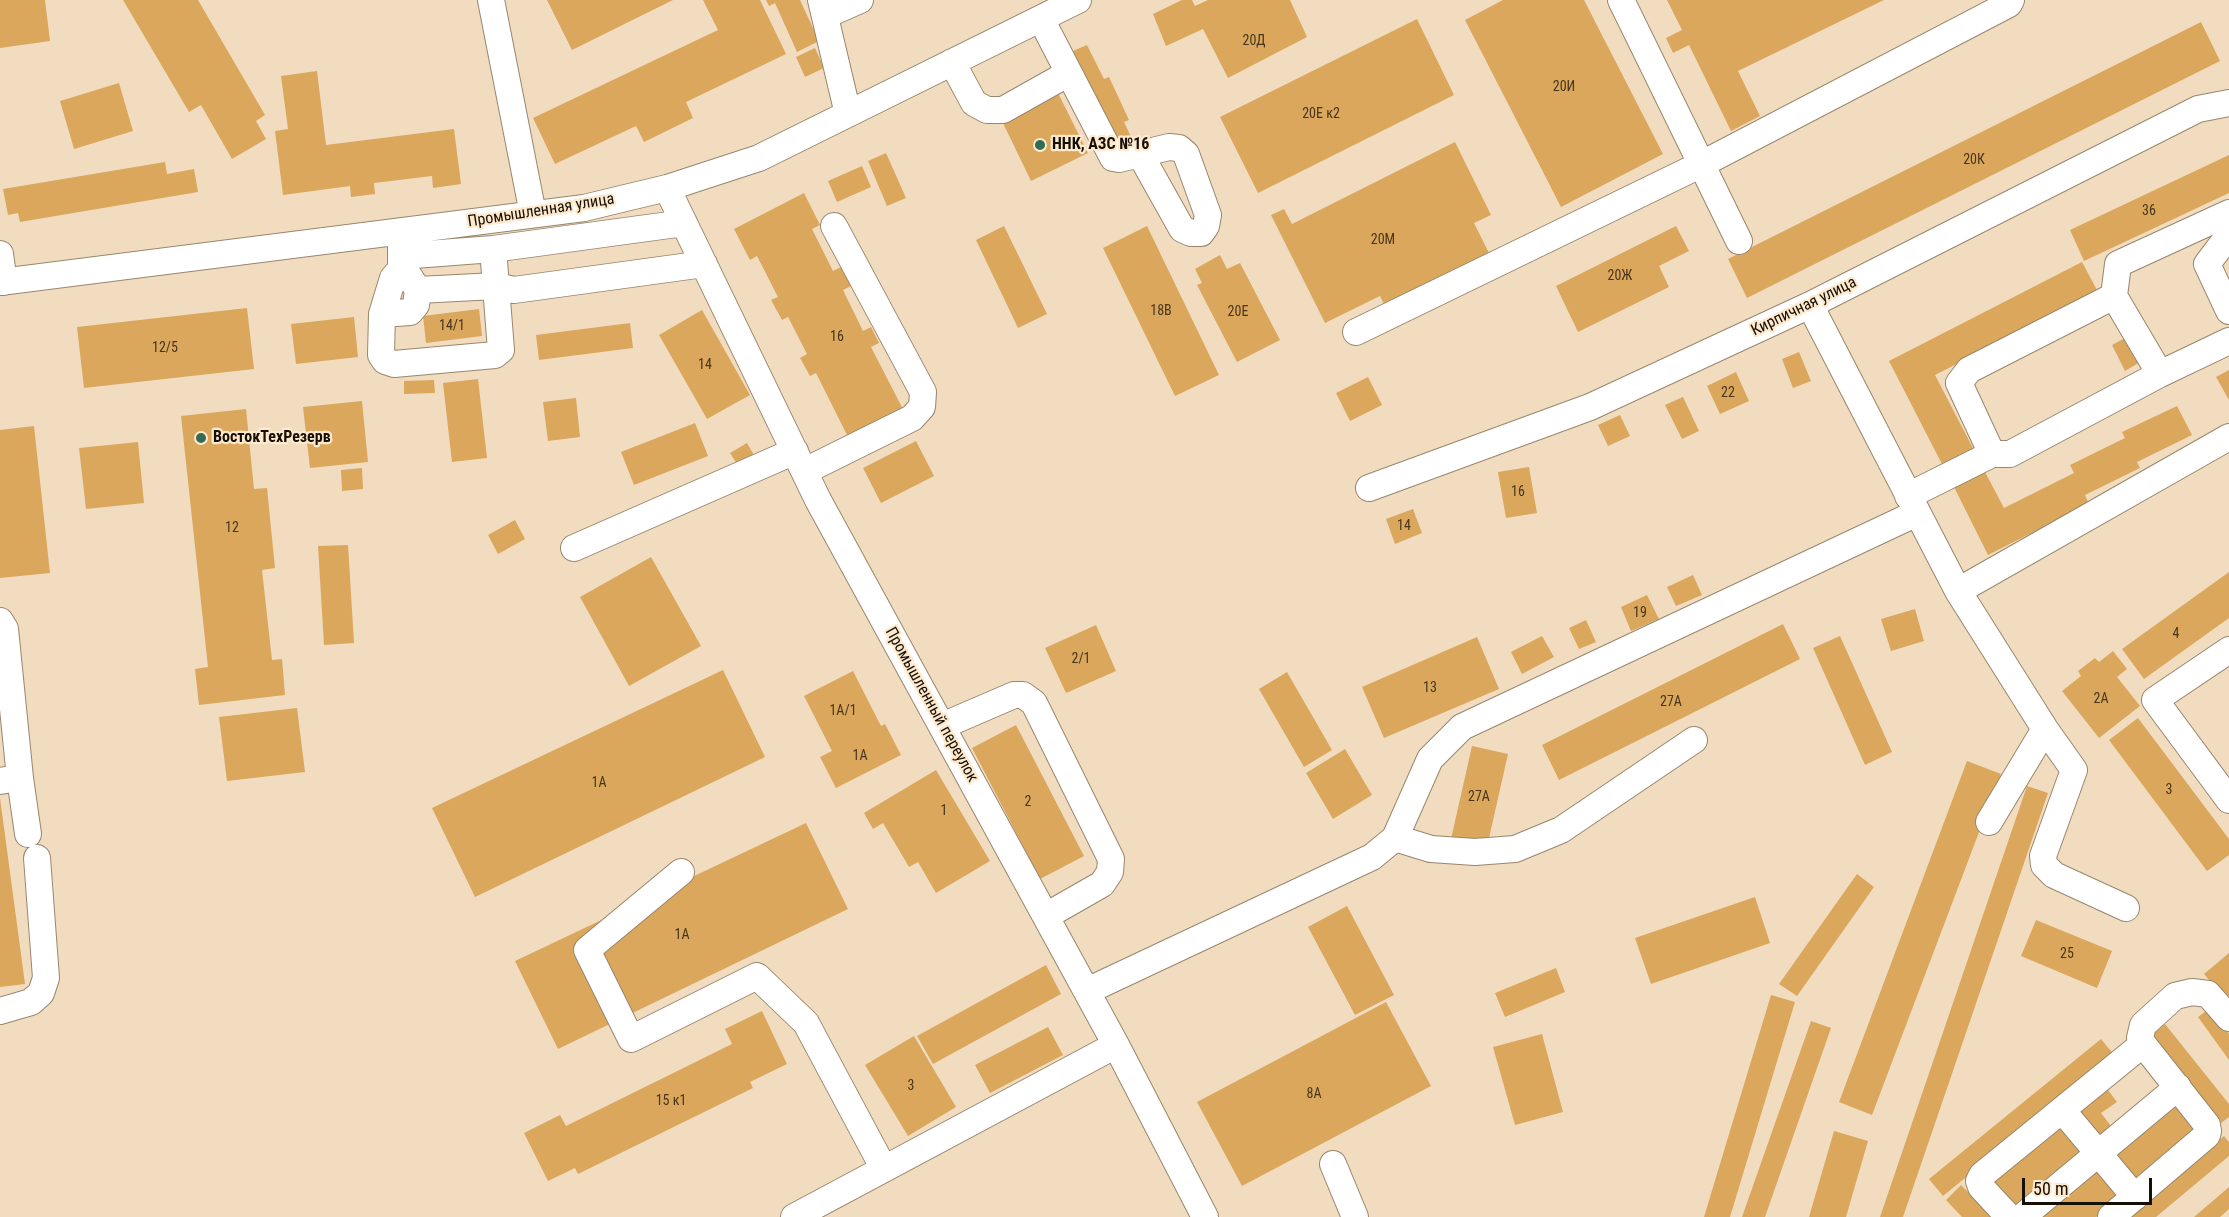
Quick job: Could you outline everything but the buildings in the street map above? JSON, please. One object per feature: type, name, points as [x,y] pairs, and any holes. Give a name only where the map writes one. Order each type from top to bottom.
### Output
[{"type":"street","points":[[491,0],[533,214]]},
{"type":"street","points":[[848,114],[824,8],[860,0]]},
{"type":"street","name":"Промышленная улица","points":[[2,282],[401,252],[533,214],[584,208],[667,188],[759,158],[1078,0]]},
{"type":"street","points":[[1621,0],[1739,241]]},
{"type":"street","points":[[1356,332],[1702,164],[2009,4],[2011,0]]},
{"type":"street","points":[[1041,19],[1113,158],[1119,159],[1140,154]]},
{"type":"street","points":[[952,62],[974,103],[987,110],[1003,110],[1069,73]]},
{"type":"street","name":"Кирпичная улица","points":[[1369,488],[1590,406],[1810,305],[2198,109],[2229,103]]},
{"type":"street","name":"Промышленный переулок","points":[[667,188],[800,461],[1116,1045],[1205,1217]]},
{"type":"street","points":[[2160,374],[2114,296],[2118,264],[2229,213]]},
{"type":"street","points":[[401,252],[493,249],[684,223]]},
{"type":"street","points":[[574,548],[912,418],[922,407],[923,392],[834,226]]},
{"type":"street","points":[[2229,235],[2207,264],[2229,311]]},
{"type":"street","points":[[401,252],[382,314],[381,355],[385,361],[394,364],[495,355],[501,350],[493,249]]},
{"type":"street","points":[[382,314],[410,312],[416,305],[418,290],[409,276],[401,252]]},
{"type":"street","points":[[0,254],[2,282]]},
{"type":"street","points":[[418,290],[496,286],[514,290],[704,264]]},
{"type":"street","points":[[1992,454],[1959,382],[1969,370],[2114,296]]},
{"type":"street","points":[[1810,305],[1958,591],[2045,729],[2074,770],[2043,856],[2044,865],[2054,875],[2126,908]]},
{"type":"street","points":[[1087,992],[1372,856],[1395,838],[1430,759],[1462,727],[1913,505],[1992,454],[2010,454],[2160,374],[2229,341]]},
{"type":"street","points":[[1958,591],[2229,437]]},
{"type":"street","points":[[0,621],[5,629],[10,780],[27,834]]},
{"type":"street","points":[[2229,650],[2155,700],[2229,800]]},
{"type":"street","points":[[942,726],[1014,695],[1023,695],[1034,704],[1111,859],[1110,872],[1102,884],[1046,916]]},
{"type":"street","points":[[1989,822],[2045,729]]},
{"type":"street","points":[[1395,838],[1431,849],[1475,852],[1515,849],[1561,830],[1694,740]]},
{"type":"street","points":[[0,1011],[31,1002],[41,993],[46,978],[37,858]]},
{"type":"street","points":[[681,872],[587,950],[631,1039],[757,976],[806,1023],[884,1169]]},
{"type":"street","points":[[2111,1217],[2207,1135],[2207,1125],[2140,1038],[2144,1025],[2175,996],[2184,993],[2208,994],[2229,1018]]},
{"type":"street","points":[[2008,1217],[1981,1187],[1979,1181],[1982,1175],[2144,1044]]},
{"type":"street","points":[[794,1217],[1116,1045]]},
{"type":"street","points":[[2022,1217],[2178,1087]]},
{"type":"street","points":[[2062,1110],[2134,1197]]},
{"type":"street","points":[[1333,1164],[1355,1217]]},
{"type":"place","name":"ННК, АЗС №16","points":[[1040,145]]},
{"type":"place","name":"ВостокТехРезерв","points":[[201,438]]}]
